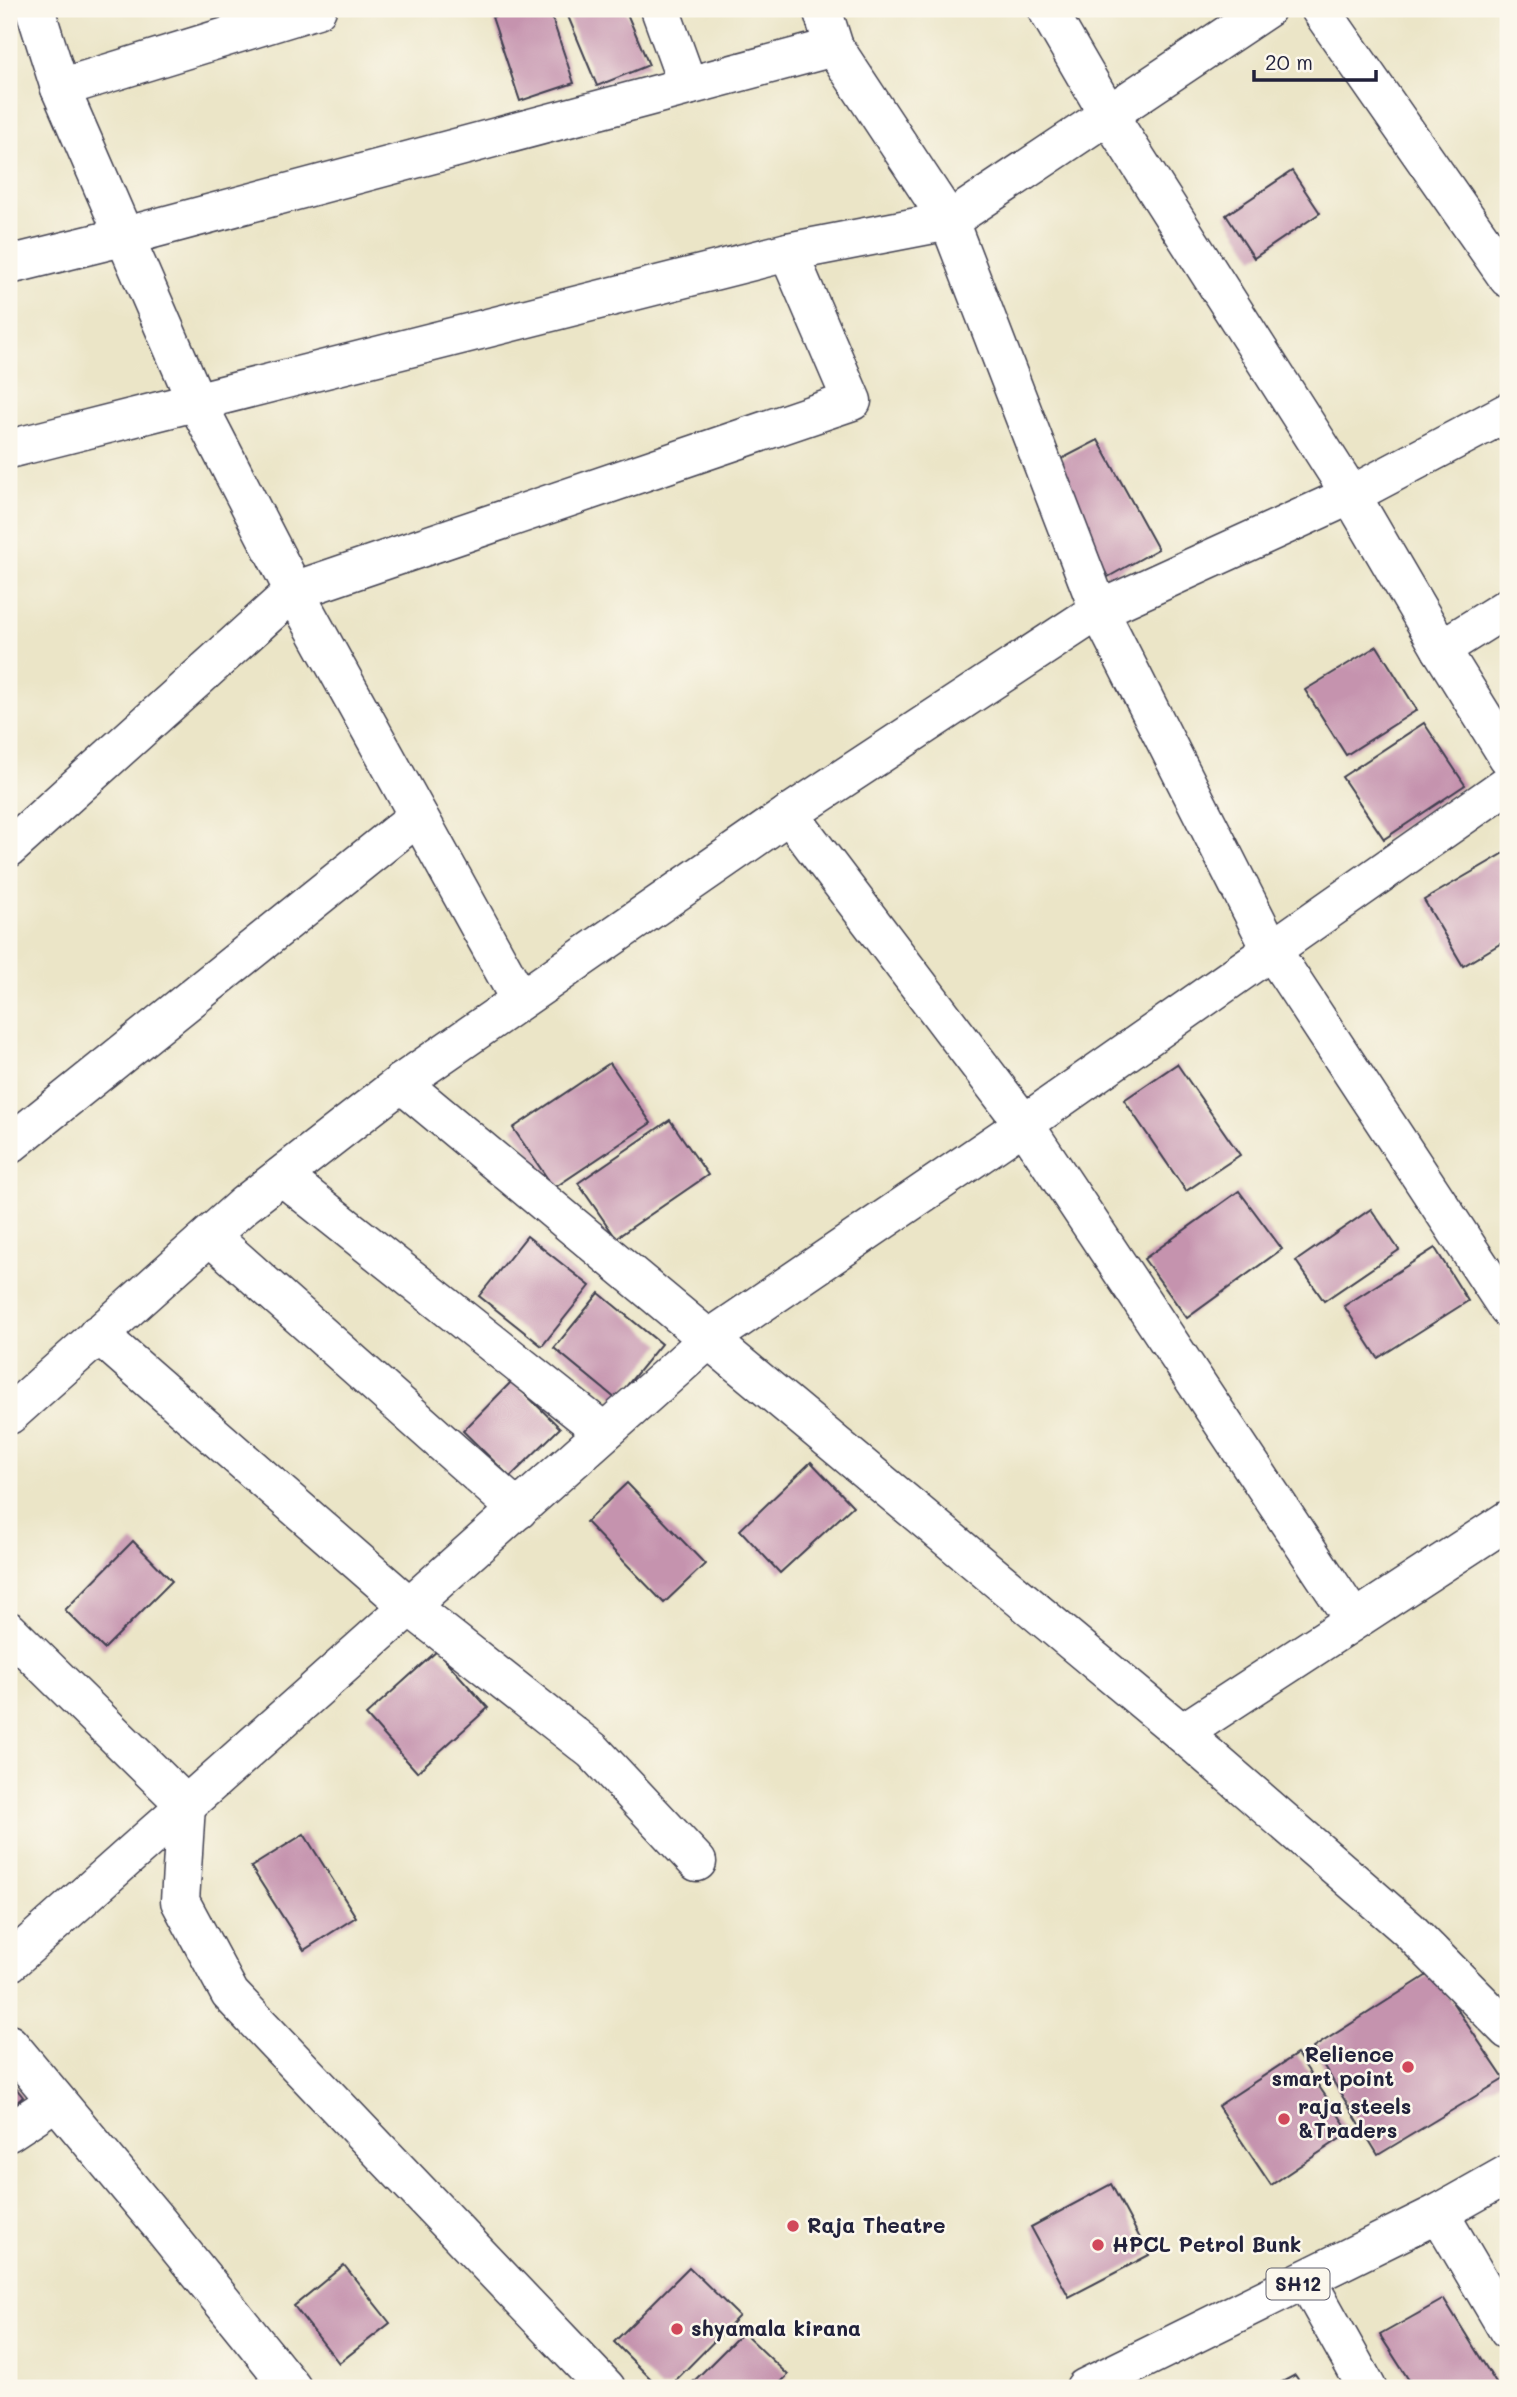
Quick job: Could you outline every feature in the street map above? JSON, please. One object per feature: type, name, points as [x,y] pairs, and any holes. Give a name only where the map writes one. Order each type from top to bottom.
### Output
[{"type":"street","points":[[35,9],[60,88],[196,401],[294,591],[520,1000]]},
{"type":"street","points":[[60,88],[317,9]]},
{"type":"street","points":[[660,9],[688,86]]},
{"type":"street","points":[[822,9],[834,47],[949,222],[1099,610],[1271,949],[1508,1309]]},
{"type":"street","points":[[1048,9],[1108,114],[1351,495],[1508,757]]},
{"type":"street","points":[[9,449],[788,252],[949,222],[1266,9]]},
{"type":"street","points":[[1320,9],[1508,278]]},
{"type":"street","points":[[9,265],[834,47]]},
{"type":"street","points":[[9,848],[294,591],[852,401],[788,252]]},
{"type":"street","points":[[9,1415],[210,1236],[401,1083],[789,814],[1099,610],[1351,495],[1508,412]]},
{"type":"street","points":[[1441,649],[1508,607]]},
{"type":"street","points":[[9,1963],[709,1339],[1024,1124],[1508,784]]},
{"type":"street","points":[[789,814],[1024,1124],[1354,1620]]},
{"type":"street","points":[[9,1145],[418,816]]},
{"type":"street","points":[[401,1083],[1182,1733],[1408,1929],[1508,2031]]},
{"type":"street","points":[[282,1176],[604,1432]]},
{"type":"street","points":[[210,1236],[518,1510]]},
{"type":"street","points":[[98,1334],[409,1606],[593,1751],[697,1862]]},
{"type":"street","points":[[1182,1733],[1508,1520]]},
{"type":"street","points":[[9,1631],[186,1805],[180,1900],[230,1994],[606,2388]]},
{"type":"street","points":[[9,2044],[292,2388]]},
{"type":"street","points":[[9,2132],[56,2101]]},
{"type":"street","name":"SH12","points":[[1085,2388],[1306,2280],[1508,2174]]},
{"type":"street","points":[[1438,2213],[1508,2330]]},
{"type":"street","points":[[1306,2280],[1367,2388]]},
{"type":"building","points":[[518,9],[549,9],[574,83],[520,101],[492,17]]},
{"type":"building","points":[[565,9],[625,9],[649,65],[597,86]]},
{"type":"building","points":[[1292,171],[1320,213],[1254,258],[1226,215]]},
{"type":"building","points":[[1098,440],[1158,549],[1108,577],[1048,466]]},
{"type":"building","points":[[1377,646],[1417,710],[1346,755],[1305,690]]},
{"type":"building","points":[[1424,723],[1465,785],[1384,839],[1342,777]]},
{"type":"building","points":[[1508,851],[1508,939],[1463,966],[1424,900]]},
{"type":"building","points":[[610,1063],[651,1123],[554,1188],[513,1128]]},
{"type":"building","points":[[1177,1064],[1240,1155],[1186,1191],[1124,1100]]},
{"type":"building","points":[[670,1120],[708,1175],[616,1238],[578,1183]]},
{"type":"building","points":[[1239,1191],[1282,1249],[1187,1318],[1144,1259]]},
{"type":"building","points":[[1371,1209],[1399,1250],[1324,1301],[1296,1261]]},
{"type":"building","points":[[527,1236],[590,1286],[542,1346],[479,1296]]},
{"type":"building","points":[[1435,1248],[1468,1301],[1378,1358],[1344,1306]]},
{"type":"building","points":[[599,1293],[661,1344],[616,1399],[554,1348]]},
{"type":"building","points":[[512,1381],[560,1428],[510,1477],[463,1431]]},
{"type":"building","points":[[811,1462],[853,1506],[780,1573],[740,1530]]},
{"type":"building","points":[[627,1483],[705,1564],[664,1603],[586,1522]]},
{"type":"building","points":[[133,1541],[172,1581],[104,1649],[65,1610]]},
{"type":"building","points":[[437,1651],[488,1708],[417,1772],[366,1715]]},
{"type":"building","points":[[304,1834],[356,1917],[304,1950],[251,1867]]},
{"type":"building","points":[[1432,1972],[1504,2079],[1378,2155],[1313,2048]]},
{"type":"building","name":"raja steels &Traders","points":[[1297,2054],[1350,2132],[1271,2185],[1218,2106]]},
{"type":"building","points":[[9,2079],[23,2097],[9,2109]]},
{"type":"building","points":[[1111,2184],[1149,2255],[1069,2297],[1031,2227]]},
{"type":"building","points":[[344,2265],[390,2323],[339,2363],[294,2306]]},
{"type":"building","name":"shyamala kirana","points":[[689,2267],[739,2316],[668,2388],[660,2388],[614,2342]]},
{"type":"building","points":[[1444,2299],[1499,2388],[1414,2388],[1380,2335]]},
{"type":"building","points":[[743,2332],[788,2375],[775,2388],[687,2388]]},
{"type":"building","points":[[1295,2375],[1304,2388],[1271,2388]]},
{"type":"place","name":"Relience smart point","points":[[1408,2067]]},
{"type":"place","name":"raja steels &Traders","points":[[1284,2119]]},
{"type":"place","name":"Raja Theatre","points":[[793,2226]]},
{"type":"place","name":"HPCL Petrol Bunk","points":[[1098,2245]]},
{"type":"place","name":"shyamala kirana","points":[[677,2329]]}]
